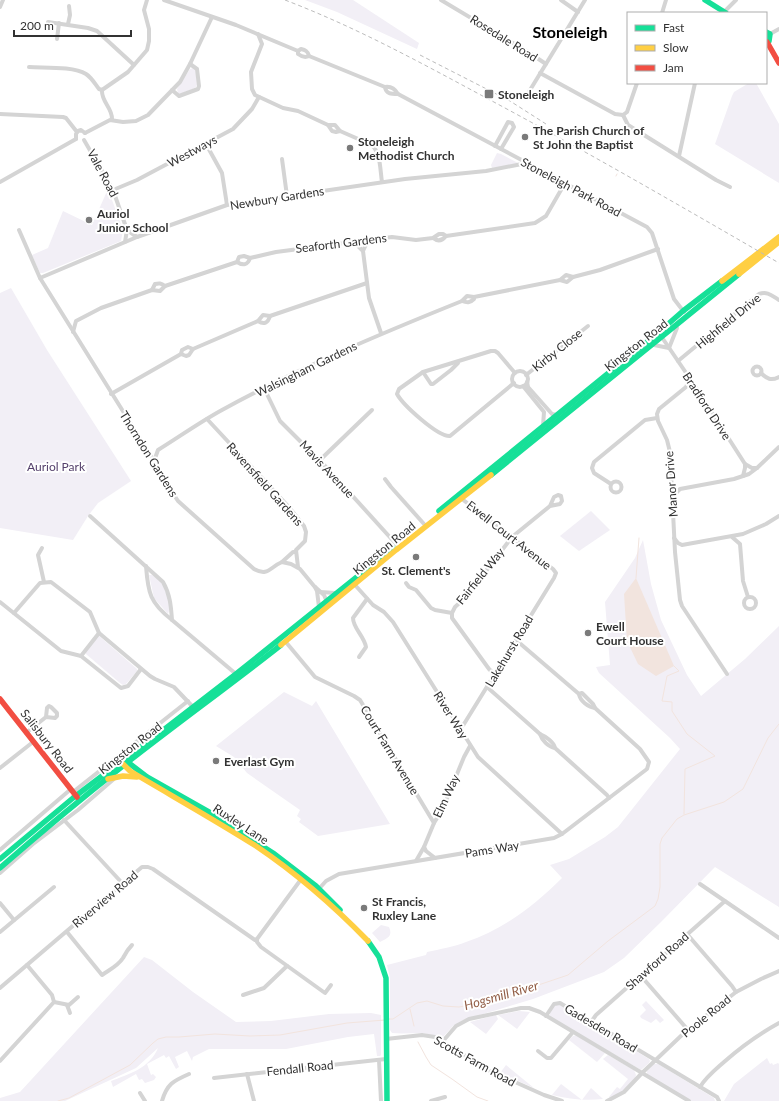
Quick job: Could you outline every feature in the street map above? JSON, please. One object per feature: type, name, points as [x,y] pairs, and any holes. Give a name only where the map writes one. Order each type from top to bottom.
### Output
[{"type":"main road","points":[[705,0],[725,12]]},
{"type":"main road","points":[[768,33],[769,41],[767,42],[779,63]]},
{"type":"main road","name":"Kingston Road","points":[[0,868],[41,832],[107,779],[124,762],[424,524],[683,311],[779,237]]},
{"type":"main road","name":"Kingston Road","points":[[0,860],[74,793],[124,762],[242,676],[654,345],[779,242]]},
{"type":"main road","name":"Salisbury Road","points":[[0,699],[74,793]]},
{"type":"main road","name":"Ruxley Lane","points":[[124,762],[130,771],[222,824],[257,846],[302,878]]},
{"type":"main road","name":"Ruxley Lane","points":[[124,762],[258,842],[318,891],[332,907],[344,916],[366,938],[379,957],[386,978],[387,1101]]},
{"type":"main road","points":[[107,779],[129,776],[143,779]]},
{"type":"street","points":[[0,7],[3,0]]},
{"type":"street","points":[[102,90],[128,72],[145,53],[149,41],[149,29],[144,10],[147,0]]},
{"type":"street","name":"Stoneleigh Park Road","points":[[164,0],[236,25],[298,51],[301,49],[304,50],[308,52],[309,56],[385,87],[392,88],[398,94],[647,227],[652,233],[674,299],[683,311]]},
{"type":"street","name":"Rosedale Road","points":[[441,0],[546,64]]},
{"type":"street","points":[[561,0],[578,12]]},
{"type":"street","points":[[527,95],[585,0]]},
{"type":"street","points":[[662,12],[666,0]]},
{"type":"street","points":[[725,12],[736,0]]},
{"type":"street","points":[[68,24],[70,15],[69,6]]},
{"type":"street","points":[[85,133],[105,122],[112,120],[129,122],[142,119],[148,115],[180,82],[212,17]]},
{"type":"street","points":[[48,22],[68,24],[97,31],[134,65]]},
{"type":"street","points":[[57,39],[59,23]]},
{"type":"street","points":[[768,33],[779,29]]},
{"type":"street","points":[[258,34],[262,44]]},
{"type":"street","points":[[271,39],[262,44],[251,72],[252,89],[255,95],[283,108],[298,111],[328,125],[335,125],[340,131],[375,148],[378,154],[382,182]]},
{"type":"street","points":[[172,90],[179,96],[198,89],[197,69],[190,64]]},
{"type":"street","points":[[29,67],[79,71],[87,74],[99,89],[102,90]]},
{"type":"street","points":[[540,73],[615,114],[624,115]]},
{"type":"street","points":[[624,115],[627,112],[637,84]]},
{"type":"street","points":[[679,156],[695,84]]},
{"type":"street","points":[[102,90],[102,97],[111,111],[112,120]]},
{"type":"street","name":"Westways","points":[[114,190],[137,180],[236,127],[252,109],[259,97]]},
{"type":"street","points":[[0,114],[63,117],[66,118],[77,132]]},
{"type":"street","points":[[624,115],[628,125],[716,180],[730,186]]},
{"type":"street","points":[[494,146],[508,122],[512,122],[514,127],[501,150]]},
{"type":"street","name":"Vale Road","points":[[84,140],[80,141],[76,139],[77,132],[81,130],[85,133],[86,136],[84,140],[114,190],[127,230],[125,242]]},
{"type":"street","points":[[0,182],[76,139]]},
{"type":"street","points":[[206,144],[222,173],[227,205]]},
{"type":"street","points":[[282,159],[287,196]]},
{"type":"street","name":"Newbury Gardens","points":[[40,278],[137,237],[227,205],[382,182],[486,171],[527,163]]},
{"type":"street","name":"Seaforth Gardens","points":[[237,262],[239,257],[242,256],[250,258],[276,252],[392,237],[416,240],[433,238],[439,234],[446,236],[535,223],[546,216],[565,183]]},
{"type":"street","name":"Thorndon Gardens","points":[[19,230],[40,278],[178,501],[259,572],[270,570],[282,562]]},
{"type":"street","points":[[127,230],[137,237]]},
{"type":"street","points":[[368,240],[363,251],[367,283],[371,306],[381,333]]},
{"type":"street","points":[[354,242],[363,251]]},
{"type":"street","name":"Walsingham Gardens","points":[[158,450],[207,419],[264,388],[381,333],[462,301],[467,296],[474,297],[560,280],[566,275],[573,278],[658,249]]},
{"type":"street","name":"Seaforth Gardens","points":[[76,322],[101,308],[152,290],[160,291],[165,286],[237,262],[240,264],[245,264],[250,258]]},
{"type":"street","name":"Seaforth Gardens","points":[[152,290],[155,284],[160,283],[165,286]]},
{"type":"street","points":[[111,394],[181,354],[182,350],[185,348],[188,347],[192,349],[258,321],[263,314],[270,316],[367,283]]},
{"type":"street","name":"Highfield Drive","points":[[678,361],[759,294],[764,292],[769,293],[779,300]]},
{"type":"street","name":"Walsingham Gardens","points":[[462,301],[467,303],[470,302],[474,300],[474,297]]},
{"type":"street","points":[[683,311],[687,313],[694,308],[699,308]]},
{"type":"street","points":[[258,321],[267,323],[270,316]]},
{"type":"street","points":[[66,320],[76,322],[73,332]]},
{"type":"street","points":[[654,345],[669,348],[678,325]]},
{"type":"street","name":"Kirby Close","points":[[526,375],[588,326]]},
{"type":"street","name":"Bradford Drive","points":[[658,332],[690,378],[745,464]]},
{"type":"street","points":[[181,354],[186,356],[189,355],[192,349]]},
{"type":"street","points":[[514,383],[450,436],[446,436],[437,431],[418,416],[402,401],[397,394],[399,389],[423,372],[491,351],[495,351],[515,373]]},
{"type":"street","points":[[423,372],[431,384],[433,384],[451,370],[459,361]]},
{"type":"street","points":[[515,373],[520,371],[526,375],[528,387],[552,414],[557,415]]},
{"type":"street","points":[[515,373],[513,376],[514,383],[517,386],[523,386],[527,382]]},
{"type":"street","points":[[761,373],[767,378],[771,379],[779,377]]},
{"type":"street","points":[[611,484],[594,473],[592,468],[594,462],[645,420],[657,418],[659,409],[686,387],[690,378]]},
{"type":"street","points":[[523,386],[544,412],[543,427]]},
{"type":"street","points":[[686,387],[697,389]]},
{"type":"street","name":"Mavis Avenue","points":[[264,388],[278,417],[320,460],[397,545]]},
{"type":"street","points":[[320,460],[372,410]]},
{"type":"street","name":"Manor Drive","points":[[657,418],[669,447],[675,552],[680,600],[682,606],[727,674]]},
{"type":"street","name":"Ravensfield Gardens","points":[[207,419],[288,506],[304,526],[306,532],[304,542],[296,552],[293,552],[282,562]]},
{"type":"street","points":[[672,497],[680,490],[743,476],[757,468],[779,447]]},
{"type":"street","points":[[147,449],[158,450],[154,461]]},
{"type":"street","points":[[743,476],[745,464],[752,468],[757,468]]},
{"type":"street","points":[[385,479],[424,524]]},
{"type":"street","points":[[671,481],[676,488],[680,490]]},
{"type":"street","name":"Ewell Court Avenue","points":[[462,499],[556,572]]},
{"type":"street","name":"Fairfield Way","points":[[495,675],[488,669],[452,618],[452,614],[455,607],[466,597],[512,537],[550,506]]},
{"type":"street","points":[[90,516],[163,582],[170,596],[172,620]]},
{"type":"street","points":[[674,538],[678,543],[682,544],[732,537],[766,524],[779,516]]},
{"type":"street","points":[[743,534],[740,544],[743,581],[748,597]]},
{"type":"street","points":[[732,537],[740,544]]},
{"type":"street","points":[[675,552],[682,544]]},
{"type":"street","points":[[42,548],[38,555],[44,582]]},
{"type":"street","points":[[296,552],[298,567],[325,597],[326,609],[320,609],[318,607],[317,595],[314,586]]},
{"type":"street","points":[[282,562],[298,567]]},
{"type":"street","points":[[146,566],[151,597],[156,607],[236,674]]},
{"type":"street","name":"Lakehurst Road","points":[[460,728],[495,675],[554,578],[556,572]]},
{"type":"street","points":[[14,613],[37,587],[44,582],[51,582],[90,612],[99,633],[141,669],[155,679],[174,687],[193,707]]},
{"type":"street","points":[[406,583],[409,587],[416,590],[430,608],[452,614]]},
{"type":"street","name":"River Way","points":[[355,585],[367,599],[393,622],[470,746],[483,762],[562,834]]},
{"type":"street","points":[[317,595],[319,592],[336,593]]},
{"type":"street","points":[[359,657],[365,650],[365,642],[354,624],[353,618],[367,599]]},
{"type":"street","points":[[0,602],[61,651],[81,656],[121,688],[128,686],[141,669]]},
{"type":"street","points":[[81,656],[99,633]]},
{"type":"street","name":"Pams Way","points":[[318,891],[326,882],[339,874],[547,839],[562,834],[647,769],[649,762],[640,749],[594,708],[593,704],[588,699],[582,694],[579,694],[516,640]]},
{"type":"street","name":"Court Farm Avenue","points":[[285,642],[315,677],[360,700],[434,822]]},
{"type":"street","points":[[487,687],[540,734],[541,738],[551,748],[555,748],[609,798]]},
{"type":"street","points":[[0,850],[74,793],[188,701]]},
{"type":"street","points":[[26,733],[46,717]]},
{"type":"street","points":[[0,768],[33,742]]},
{"type":"street","name":"Elm Way","points":[[416,862],[434,822],[443,808],[470,746]]},
{"type":"street","name":"Kingston Road","points":[[0,873],[116,777]]},
{"type":"street","points":[[64,820],[123,884]]},
{"type":"street","points":[[424,847],[426,851],[435,858]]},
{"type":"street","name":"Riverview Road","points":[[0,988],[140,869],[145,867],[150,868],[253,939],[257,939],[260,946],[269,954],[325,993],[332,985]]},
{"type":"street","points":[[257,939],[302,878]]},
{"type":"street","points":[[700,884],[779,938]]},
{"type":"street","points":[[0,932],[54,887]]},
{"type":"street","name":"Shawford Road","points":[[591,1022],[596,1015],[725,901]]},
{"type":"street","points":[[0,902],[14,920]]},
{"type":"street","points":[[66,932],[102,974],[116,965],[123,958],[124,953],[132,945]]},
{"type":"street","points":[[687,934],[736,992]]},
{"type":"street","points":[[27,965],[52,995],[54,1002]]},
{"type":"street","points":[[243,995],[264,988],[287,966]]},
{"type":"street","name":"Poole Road","points":[[642,1073],[688,1030],[736,992],[779,971]]},
{"type":"street","points":[[641,976],[688,1030]]},
{"type":"street","points":[[54,1002],[68,1005],[78,997]]},
{"type":"street","points":[[0,1061],[54,1002]]},
{"type":"street","name":"Gadesden Road","points":[[689,1101],[546,1016],[554,1004],[559,1003],[700,1086],[717,1097],[719,1101]]},
{"type":"street","points":[[68,1005],[70,1013]]},
{"type":"street","points":[[443,1041],[456,1026],[469,1019],[522,1008],[532,1009],[546,1016]]},
{"type":"street","points":[[700,1086],[713,1071],[739,1050],[757,1036],[779,1023]]},
{"type":"street","points":[[538,1051],[547,1058],[551,1058],[574,1032]]},
{"type":"street","name":"Scotts Farm Road","points":[[386,1039],[422,1035],[435,1037],[488,1070],[544,1096],[562,1101]]},
{"type":"street","name":"Fendall Road","points":[[214,1078],[386,1059]]},
{"type":"street","points":[[379,1060],[381,1101]]},
{"type":"street","points":[[607,1101],[619,1097],[642,1073]]},
{"type":"street","points":[[162,1101],[169,1085],[189,1074]]},
{"type":"street","points":[[247,1074],[254,1101]]},
{"type":"street","points":[[140,1093],[145,1101]]},
{"type":"street","points":[[431,1101],[444,1097]]},
{"type":"green space","points":[[305,0],[353,0],[419,43],[417,49],[337,12]]},
{"type":"green space","points":[[193,68],[196,70],[197,85],[195,88],[180,94],[178,93],[177,89],[190,69]]},
{"type":"green space","points":[[747,84],[757,84],[779,124],[779,183],[715,144],[734,92]]},
{"type":"green space","points":[[497,153],[518,164],[492,168],[491,165]]},
{"type":"green space","name":"Auriol Junior School","points":[[108,189],[123,230],[121,241],[40,273],[32,255],[48,248],[63,211],[92,225]]},
{"type":"green space","name":"Auriol Park","points":[[11,288],[47,350],[131,481],[98,503],[73,540],[0,528],[0,293]]},
{"type":"green space","points":[[591,511],[610,530],[579,551],[560,536]]},
{"type":"green space","points":[[643,540],[651,584],[661,620],[687,675],[701,696],[745,659],[779,626],[779,907],[715,867],[624,958],[604,972],[533,999],[463,1020],[453,1026],[443,1037],[424,1033],[392,1033],[390,1030],[390,978],[387,965],[426,955],[427,952],[457,945],[480,937],[518,916],[541,898],[562,878],[550,865],[569,859],[605,837],[618,827],[680,749],[599,673],[596,667],[610,665],[605,602],[635,558]]},
{"type":"green space","points":[[149,575],[152,575],[164,586],[169,603],[168,614],[154,598]]},
{"type":"green space","points":[[98,635],[137,669],[126,684],[123,685],[120,683],[86,654],[85,652]]},
{"type":"green space","points":[[284,692],[312,706],[316,701],[390,824],[318,836],[299,822],[301,819],[297,816],[300,810],[247,773],[234,757],[216,746]]},
{"type":"green space","points":[[381,925],[389,927],[390,935],[380,942],[372,933]]},
{"type":"green space","points":[[144,957],[152,960],[193,992],[236,1022],[271,1021],[329,1014],[371,1013],[381,1015],[381,1055],[377,1056],[374,1034],[348,1037],[286,1049],[209,1049],[193,1057],[192,1061],[187,1051],[175,1057],[179,1067],[176,1069],[169,1056],[166,1058],[164,1055],[147,1064],[151,1075],[153,1074],[156,1077],[154,1080],[145,1083],[142,1079],[139,1080],[136,1074],[113,1087],[111,1081],[132,1073],[150,1061],[158,1048],[136,1068],[65,1101],[0,1101],[0,1098],[20,1092]]},
{"type":"green space","points":[[646,1001],[664,1020],[660,1023],[656,1019],[651,1023],[641,1018],[640,1016],[646,1010],[642,1005]]},
{"type":"green space","points":[[555,1005],[560,1005],[649,1059],[649,1063],[641,1070],[552,1018],[550,1016],[550,1011]]},
{"type":"green space","points":[[519,1011],[530,1012],[517,1029],[498,1015]]},
{"type":"green space","points":[[496,1015],[498,1019],[486,1034],[470,1022]]},
{"type":"green space","points":[[576,1035],[605,1053],[597,1062],[569,1040]]},
{"type":"green space","points":[[608,1055],[634,1070],[636,1075],[621,1093],[610,1098],[609,1097],[617,1087],[620,1089],[628,1079],[603,1059]]},
{"type":"green space","points":[[767,1058],[770,1064],[779,1064],[779,1101],[724,1101],[734,1084]]},
{"type":"green space","points":[[654,1064],[658,1064],[714,1098],[715,1101],[691,1101],[647,1075],[647,1071]]},
{"type":"green space","points":[[506,1065],[534,1088],[500,1073]]},
{"type":"green space","points":[[561,1084],[581,1100],[552,1095]]},
{"type":"green space","points":[[591,1088],[603,1099],[590,1100],[582,1100]]},
{"type":"shaded area","points":[[636,578],[674,666],[656,676],[638,664],[627,641],[624,594]]},
{"type":"waterway","points":[[636,578],[639,538]]},
{"type":"waterway","points":[[674,666],[679,671],[667,676],[662,701],[672,702],[672,711],[687,734],[715,756],[685,769],[684,814]]},
{"type":"waterway","name":"Hogsmill River","points":[[388,1019],[393,1019],[417,1003],[427,1001],[443,1006],[459,1007],[491,1001],[568,975],[608,941],[655,906],[660,887],[660,844],[662,838],[677,819],[684,815],[724,802],[743,789],[768,738],[779,724]]},
{"type":"waterway","points":[[410,1009],[414,1026]]},
{"type":"waterway","name":"Hogsmill River","points":[[58,1101],[69,1098],[130,1065],[158,1039],[166,1037],[215,1034],[250,1036],[280,1035],[347,1023],[385,1020]]},
{"type":"waterway","points":[[418,1042],[431,1065],[477,1097],[488,1101]]},
{"type":"railway","points":[[285,0],[338,22],[441,74],[672,201],[779,263]]},
{"type":"railway","points":[[420,55],[510,101],[546,124]]},
{"type":"traffic: fast","points":[[705,0],[724,12]]},
{"type":"traffic: fast","points":[[767,32],[770,34],[769,41],[767,42]]},
{"type":"traffic: fast","points":[[491,475],[739,274]]},
{"type":"traffic: fast","points":[[439,511],[683,311],[722,281]]},
{"type":"traffic: fast","points":[[157,735],[236,674],[393,548]]},
{"type":"traffic: fast","points":[[0,868],[108,777],[281,645]]},
{"type":"traffic: fast","points":[[0,859],[73,798],[148,741]]},
{"type":"traffic: fast","points":[[125,760],[147,777],[216,816],[273,853],[316,886],[340,910]]},
{"type":"traffic: fast","points":[[368,941],[379,957],[386,978],[387,1101]]},
{"type":"traffic: slow","points":[[722,281],[779,237]]},
{"type":"traffic: slow","points":[[739,274],[779,242]]},
{"type":"traffic: slow","points":[[281,645],[396,550],[491,475]]},
{"type":"traffic: slow","points":[[122,763],[130,771],[271,856],[314,890],[368,941]]},
{"type":"traffic: slow","points":[[108,779],[123,776],[137,777]]},
{"type":"traffic: jam","points":[[767,42],[779,63]]},
{"type":"traffic: jam","points":[[0,699],[77,797]]},
{"type":"place","name":"Stoneleigh","points":[[489,94]]},
{"type":"place","name":"The Parish Church of St John the Baptist","points":[[525,137]]},
{"type":"place","name":"Stoneleigh Methodist Church","points":[[350,148]]},
{"type":"place","name":"Auriol Junior School","points":[[89,220]]},
{"type":"place","name":"St. Clement's","points":[[416,557]]},
{"type":"place","name":"Ewell Court House","points":[[588,633]]},
{"type":"place","name":"Everlast Gym","points":[[216,761]]},
{"type":"place","name":"St Francis, Ruxley Lane","points":[[364,908]]},
{"type":"district","name":"Stoneleigh","points":[[570,31]]}]
